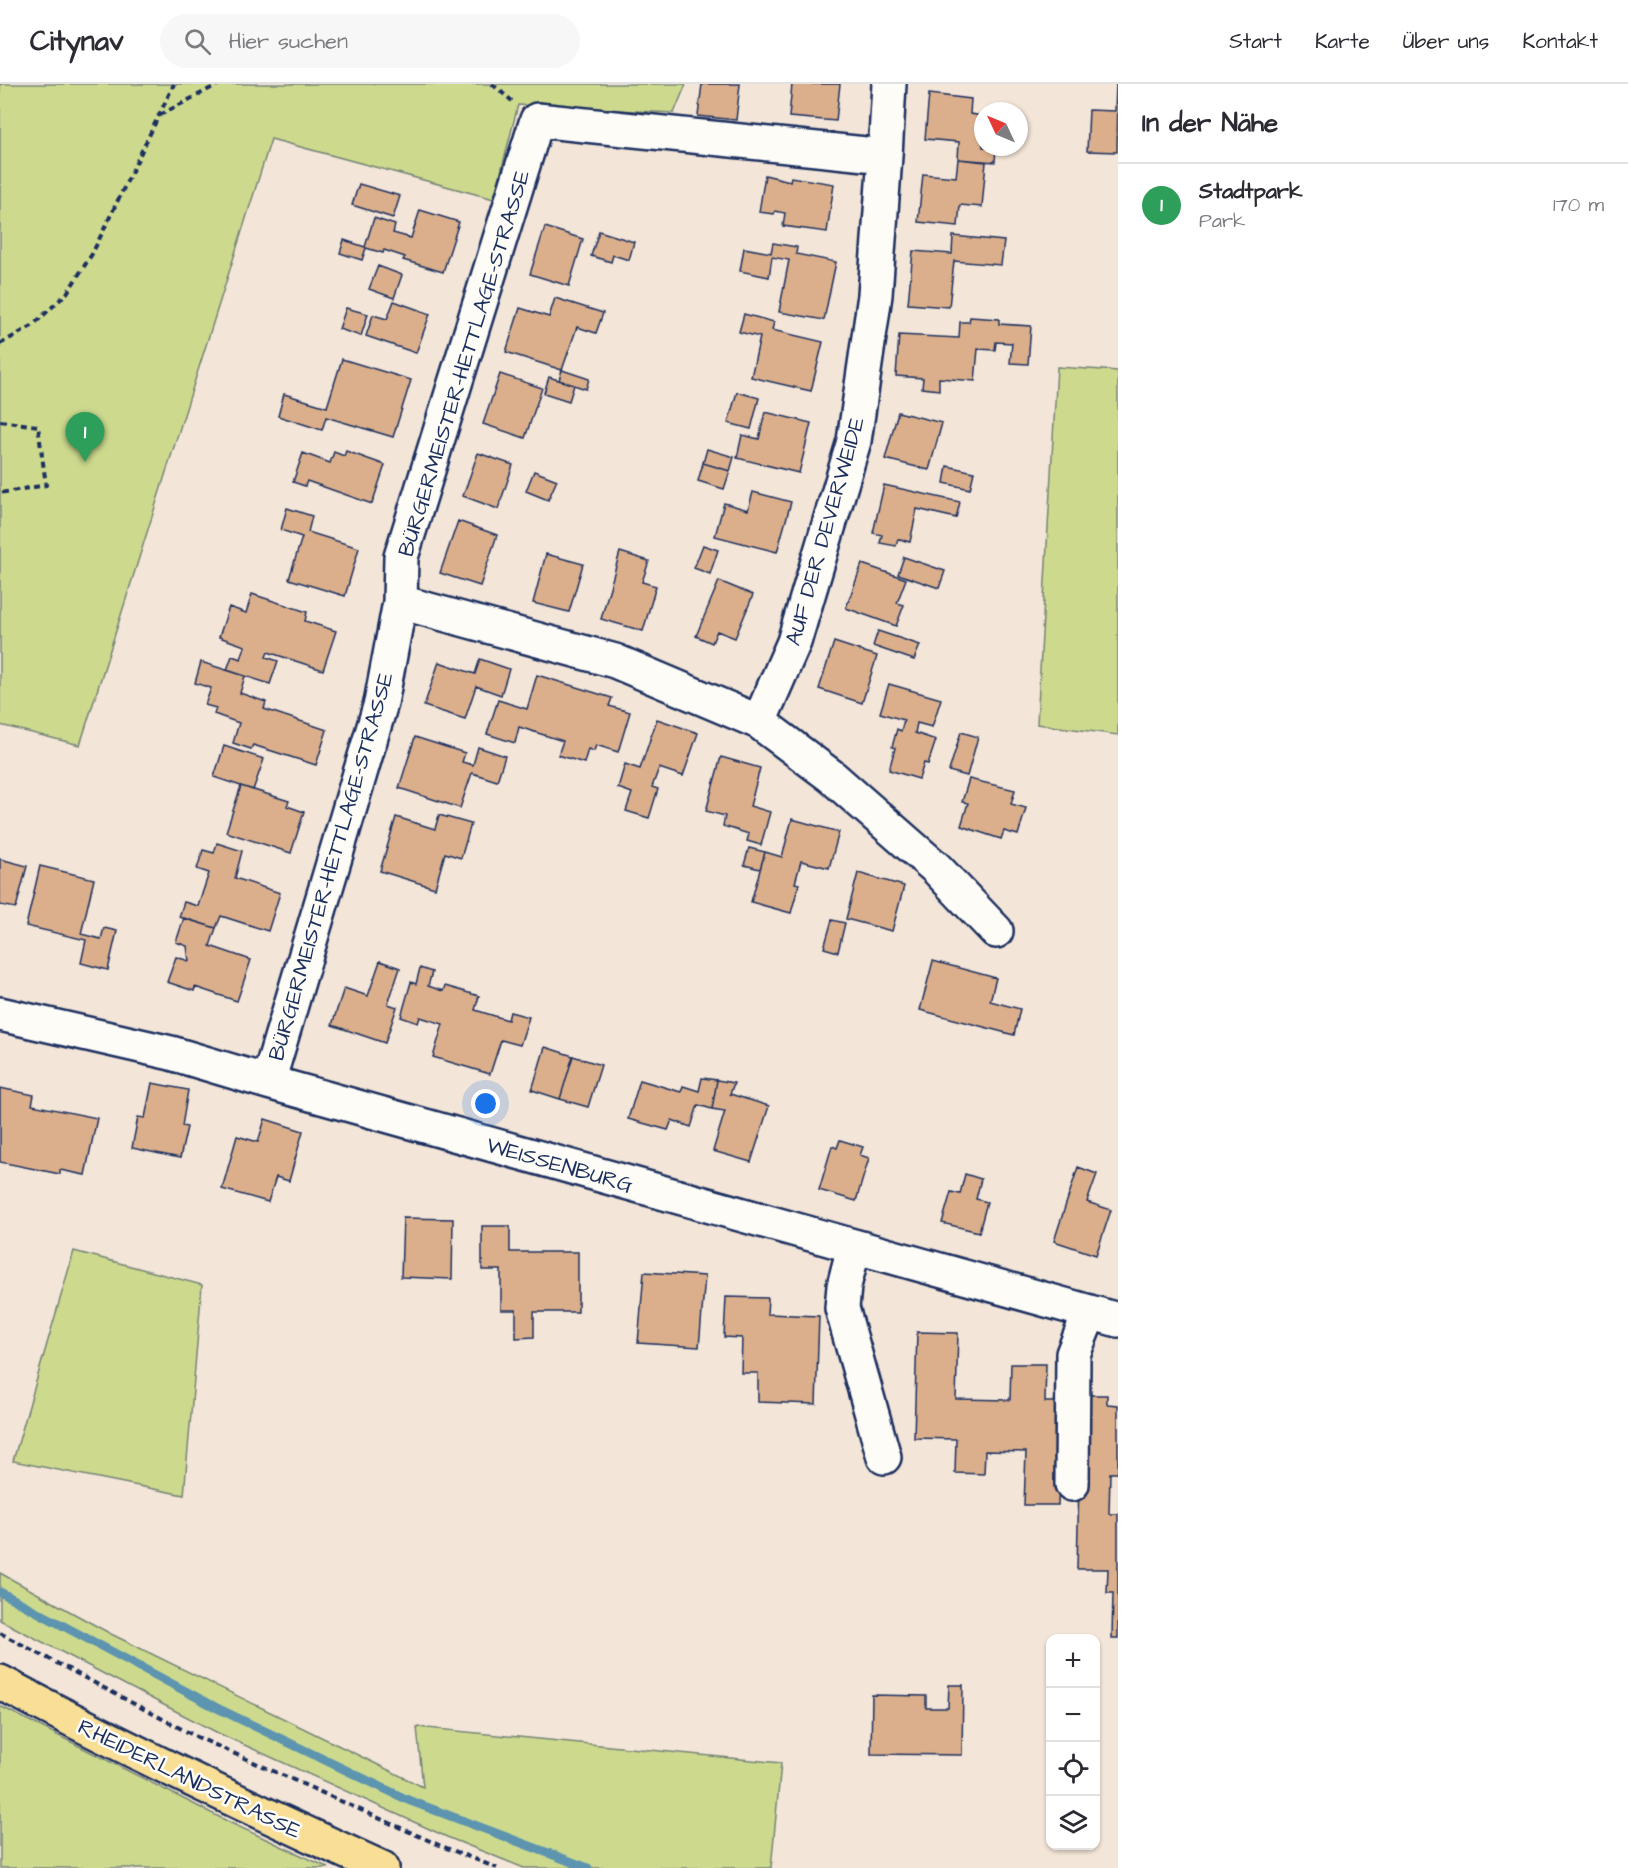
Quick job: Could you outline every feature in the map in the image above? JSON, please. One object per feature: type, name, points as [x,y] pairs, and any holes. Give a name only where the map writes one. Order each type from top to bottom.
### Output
[{"type":"main road","name":"RHEIDERLANDSTRASSE","points":[[0,1682],[84,1728],[382,1868]]},
{"type":"street","points":[[885,156],[889,84]]},
{"type":"street","name":"BÜRGERMEISTER-HETTLAGE-STRASSE","points":[[268,1082],[381,703],[400,602],[401,557],[537,120],[885,156]]},
{"type":"street","name":"AUF DER DEVERWEIDE","points":[[759,722],[794,642],[854,441],[875,295],[885,156]]},
{"type":"street","points":[[400,602],[615,662],[759,722],[831,776],[910,845],[936,868],[996,931]]},
{"type":"street","name":"WEISSENBURG","points":[[0,1014],[171,1053],[1104,1316]]},
{"type":"street","points":[[854,1247],[843,1286],[842,1308],[884,1456]]},
{"type":"street","points":[[1072,1484],[1073,1354],[1104,1316]]},
{"type":"path","points":[[0,344],[32,326],[67,293],[92,254],[174,84]]},
{"type":"path","points":[[159,115],[219,84]]},
{"type":"path","points":[[0,421],[38,426],[46,484],[0,493]]},
{"type":"path","points":[[0,1633],[195,1736],[428,1840],[497,1868]]},
{"type":"green space","points":[[0,84],[686,84],[674,113],[518,105],[494,199],[271,139],[80,745],[0,725]]},
{"type":"green space","points":[[1057,367],[1118,371],[1118,735],[1037,724]]},
{"type":"green space","points":[[74,1251],[202,1285],[184,1495],[13,1461]]},
{"type":"green space","points":[[0,1573],[111,1634],[423,1787],[417,1727],[781,1763],[771,1868],[524,1868],[447,1837],[218,1733],[0,1620]]},
{"type":"green space","points":[[0,1706],[233,1824],[329,1868],[0,1868]]},
{"type":"building","points":[[702,84],[740,84],[736,120],[698,116]]},
{"type":"building","points":[[792,84],[840,84],[836,121],[789,117]]},
{"type":"building","points":[[1116,84],[1118,84],[1117,152],[1087,151],[1089,110],[1115,111]]},
{"type":"building","points":[[929,94],[971,99],[970,114],[974,115],[974,156],[995,156],[995,162],[958,159],[959,142],[925,139]]},
{"type":"building","points":[[958,159],[986,162],[982,207],[960,205],[958,226],[918,222],[923,174],[956,177]]},
{"type":"building","points":[[765,175],[790,181],[791,177],[834,184],[827,232],[783,226],[785,213],[759,212]]},
{"type":"building","points":[[359,184],[400,196],[393,218],[352,205]]},
{"type":"building","points":[[420,210],[459,222],[443,272],[403,260],[405,257],[384,250],[383,253],[366,248],[362,260],[340,253],[344,240],[365,247],[374,218],[395,225],[393,233],[411,238]]},
{"type":"building","points":[[545,227],[583,239],[569,286],[530,274]]},
{"type":"building","points":[[599,231],[634,242],[629,260],[613,255],[611,262],[591,256]]},
{"type":"building","points":[[953,236],[1004,241],[1001,265],[954,261],[949,307],[908,304],[913,251],[952,254]]},
{"type":"building","points":[[773,243],[797,247],[796,254],[836,262],[824,320],[779,312],[789,260],[772,257],[769,277],[740,271],[744,248],[771,253]]},
{"type":"building","points":[[378,266],[402,275],[394,298],[369,289]]},
{"type":"building","points":[[555,298],[603,313],[596,333],[577,327],[562,370],[506,352],[520,308],[549,317]]},
{"type":"building","points":[[394,301],[430,314],[416,353],[366,336],[373,315],[387,319]]},
{"type":"building","points":[[346,308],[368,314],[361,336],[339,329]]},
{"type":"building","points":[[744,314],[774,322],[772,330],[823,342],[811,391],[751,377],[760,337],[739,332]]},
{"type":"building","points":[[970,317],[999,319],[999,324],[1031,326],[1028,364],[1010,363],[1012,343],[996,342],[995,350],[978,349],[975,381],[939,378],[939,390],[922,388],[923,378],[896,376],[899,335],[959,338],[960,322],[969,322]]},
{"type":"building","points":[[342,359],[411,380],[393,437],[326,417],[322,430],[278,416],[284,394],[327,407]]},
{"type":"building","points":[[562,370],[589,379],[586,389],[559,380]]},
{"type":"building","points":[[500,374],[542,388],[525,438],[483,424]]},
{"type":"building","points":[[549,377],[574,385],[569,401],[544,393]]},
{"type":"building","points":[[737,392],[759,398],[751,429],[728,423]]},
{"type":"building","points":[[765,412],[811,423],[799,473],[737,458],[742,435],[759,439]]},
{"type":"building","points":[[898,412],[942,423],[929,470],[885,459]]},
{"type":"building","points":[[707,449],[734,457],[730,471],[703,463]]},
{"type":"building","points":[[346,451],[385,465],[372,504],[307,481],[305,486],[293,482],[303,453],[330,463],[334,452],[344,456]]},
{"type":"building","points":[[478,453],[513,465],[498,509],[463,496]]},
{"type":"building","points":[[703,463],[730,471],[724,489],[698,481]]},
{"type":"building","points":[[947,466],[974,472],[970,489],[944,483]]},
{"type":"building","points":[[534,471],[557,480],[548,500],[526,491]]},
{"type":"building","points":[[884,485],[960,502],[956,518],[917,509],[910,542],[898,539],[896,546],[880,543],[882,535],[873,533]]},
{"type":"building","points":[[753,492],[791,502],[777,552],[715,536],[724,503],[748,510]]},
{"type":"building","points":[[287,508],[312,516],[308,532],[359,548],[345,596],[289,579],[302,537],[281,530]]},
{"type":"building","points":[[458,521],[497,535],[480,586],[440,573]]},
{"type":"building","points":[[703,545],[718,550],[710,574],[694,568]]},
{"type":"building","points":[[620,552],[649,561],[642,582],[656,586],[643,631],[601,619]]},
{"type":"building","points":[[546,554],[583,564],[569,612],[533,603]]},
{"type":"building","points":[[904,557],[945,571],[939,588],[898,574]]},
{"type":"building","points":[[862,564],[906,579],[897,603],[904,605],[896,626],[846,608]]},
{"type":"building","points":[[719,581],[753,595],[735,638],[717,631],[712,643],[696,636]]},
{"type":"building","points":[[252,594],[307,612],[305,621],[336,631],[323,670],[268,652],[266,657],[278,661],[270,684],[227,670],[232,656],[241,659],[245,646],[219,637],[229,607],[246,613]]},
{"type":"building","points":[[878,631],[920,645],[914,660],[873,646]]},
{"type":"building","points":[[834,642],[877,656],[862,703],[819,689]]},
{"type":"building","points":[[480,659],[509,669],[501,695],[476,686],[465,719],[424,706],[439,662],[475,674]]},
{"type":"building","points":[[201,662],[245,676],[240,693],[266,702],[264,709],[327,730],[316,765],[253,745],[251,749],[233,743],[239,723],[214,714],[216,708],[205,705],[211,688],[195,683]]},
{"type":"building","points":[[537,675],[612,698],[609,706],[630,712],[618,752],[596,745],[594,751],[588,749],[584,763],[558,755],[563,741],[519,727],[515,743],[487,734],[498,700],[527,709]]},
{"type":"building","points":[[889,684],[941,699],[932,727],[917,723],[915,733],[936,740],[928,764],[924,763],[919,779],[889,770],[897,729],[901,731],[904,720],[880,713]]},
{"type":"building","points":[[657,719],[698,733],[683,776],[659,768],[652,787],[658,789],[649,818],[626,811],[632,793],[618,788],[625,764],[640,769]]},
{"type":"building","points":[[961,732],[978,737],[967,776],[949,771]]},
{"type":"building","points":[[415,737],[465,753],[462,762],[473,765],[478,747],[505,756],[497,781],[472,773],[460,808],[399,788]]},
{"type":"building","points":[[224,746],[264,759],[253,790],[214,777]]},
{"type":"building","points":[[721,757],[760,768],[750,806],[770,812],[761,845],[747,841],[749,834],[723,826],[725,816],[706,811]]},
{"type":"building","points":[[969,779],[1015,790],[1011,804],[1026,808],[1018,835],[1004,831],[1001,839],[961,826],[968,803],[962,802]]},
{"type":"building","points":[[241,786],[289,801],[287,806],[304,812],[291,853],[226,832]]},
{"type":"building","points":[[439,815],[471,824],[461,858],[445,853],[435,888],[380,871],[396,817],[435,829]]},
{"type":"building","points":[[792,819],[839,832],[829,868],[801,861],[795,883],[799,884],[791,913],[751,902],[765,852],[782,857]]},
{"type":"building","points":[[217,843],[242,851],[235,878],[280,893],[268,931],[221,916],[216,928],[179,917],[184,902],[198,906],[209,873],[197,869],[203,850],[214,853]]},
{"type":"building","points":[[749,848],[765,852],[760,869],[744,865]]},
{"type":"building","points":[[0,859],[27,866],[16,908],[0,905]]},
{"type":"building","points":[[40,866],[94,879],[81,934],[101,939],[104,928],[117,931],[108,970],[81,963],[86,940],[26,926]]},
{"type":"building","points":[[858,873],[904,886],[892,931],[846,919]]},
{"type":"building","points":[[184,918],[216,928],[210,946],[251,960],[237,1001],[195,987],[194,991],[167,982],[176,957],[189,961],[187,946],[176,942]]},
{"type":"building","points":[[832,920],[845,923],[838,952],[824,948]]},
{"type":"building","points":[[380,961],[400,968],[388,1004],[397,1007],[385,1043],[332,1025],[344,988],[368,996]]},
{"type":"building","points":[[933,961],[996,978],[990,1001],[1020,1009],[1014,1035],[920,1010]]},
{"type":"building","points":[[420,968],[432,972],[428,986],[443,991],[445,986],[479,996],[475,1010],[508,1020],[510,1012],[529,1017],[520,1045],[501,1040],[490,1074],[433,1057],[443,1024],[420,1017],[418,1023],[401,1017],[411,982],[416,984]]},
{"type":"building","points":[[545,1047],[573,1056],[560,1099],[532,1090]]},
{"type":"building","points":[[573,1056],[601,1065],[588,1107],[560,1099]]},
{"type":"building","points":[[702,1078],[717,1080],[712,1109],[698,1105],[691,1127],[672,1120],[668,1130],[628,1119],[640,1080],[681,1092],[683,1086],[699,1091]]},
{"type":"building","points":[[717,1080],[734,1083],[730,1094],[769,1106],[751,1162],[713,1151],[725,1111],[712,1109]]},
{"type":"building","points":[[152,1083],[188,1090],[182,1126],[187,1127],[180,1158],[132,1148],[138,1117],[145,1118]]},
{"type":"building","points":[[0,1088],[34,1095],[32,1105],[97,1118],[85,1175],[60,1170],[60,1174],[0,1162]]},
{"type":"building","points":[[265,1119],[303,1131],[289,1181],[276,1177],[268,1202],[222,1189],[237,1136],[258,1142]]},
{"type":"building","points":[[840,1140],[863,1147],[860,1155],[869,1158],[856,1201],[819,1190],[832,1146],[837,1148]]},
{"type":"building","points":[[1078,1167],[1097,1174],[1087,1202],[1111,1210],[1096,1255],[1054,1241]]},
{"type":"building","points":[[965,1174],[981,1179],[976,1199],[987,1202],[979,1232],[942,1223],[951,1192],[960,1194]]},
{"type":"building","points":[[403,1218],[453,1219],[452,1279],[401,1277]]},
{"type":"building","points":[[482,1226],[510,1226],[510,1252],[578,1252],[578,1312],[534,1312],[534,1337],[516,1338],[516,1310],[501,1310],[501,1270],[482,1270]]},
{"type":"building","points":[[644,1272],[705,1276],[699,1347],[638,1343]]},
{"type":"building","points":[[726,1297],[768,1298],[767,1314],[819,1316],[816,1404],[758,1402],[758,1373],[741,1373],[742,1338],[724,1337]]},
{"type":"building","points":[[917,1332],[958,1333],[956,1399],[1010,1400],[1011,1364],[1046,1364],[1045,1402],[1060,1402],[1058,1505],[1024,1505],[1026,1452],[985,1451],[984,1474],[955,1473],[956,1439],[914,1438]]},
{"type":"building","points":[[1081,1395],[1107,1395],[1107,1404],[1118,1405],[1118,1473],[1110,1473],[1109,1514],[1118,1514],[1118,1638],[1112,1638],[1113,1593],[1107,1593],[1108,1569],[1077,1569]]},
{"type":"building","points":[[949,1685],[963,1685],[962,1755],[871,1754],[872,1695],[926,1696],[926,1708],[948,1708]]},
{"type":"waterway","points":[[0,1592],[217,1708],[408,1800],[588,1868]]},
{"type":"place","name":"Stadtpark","points":[[85,462]]}]
